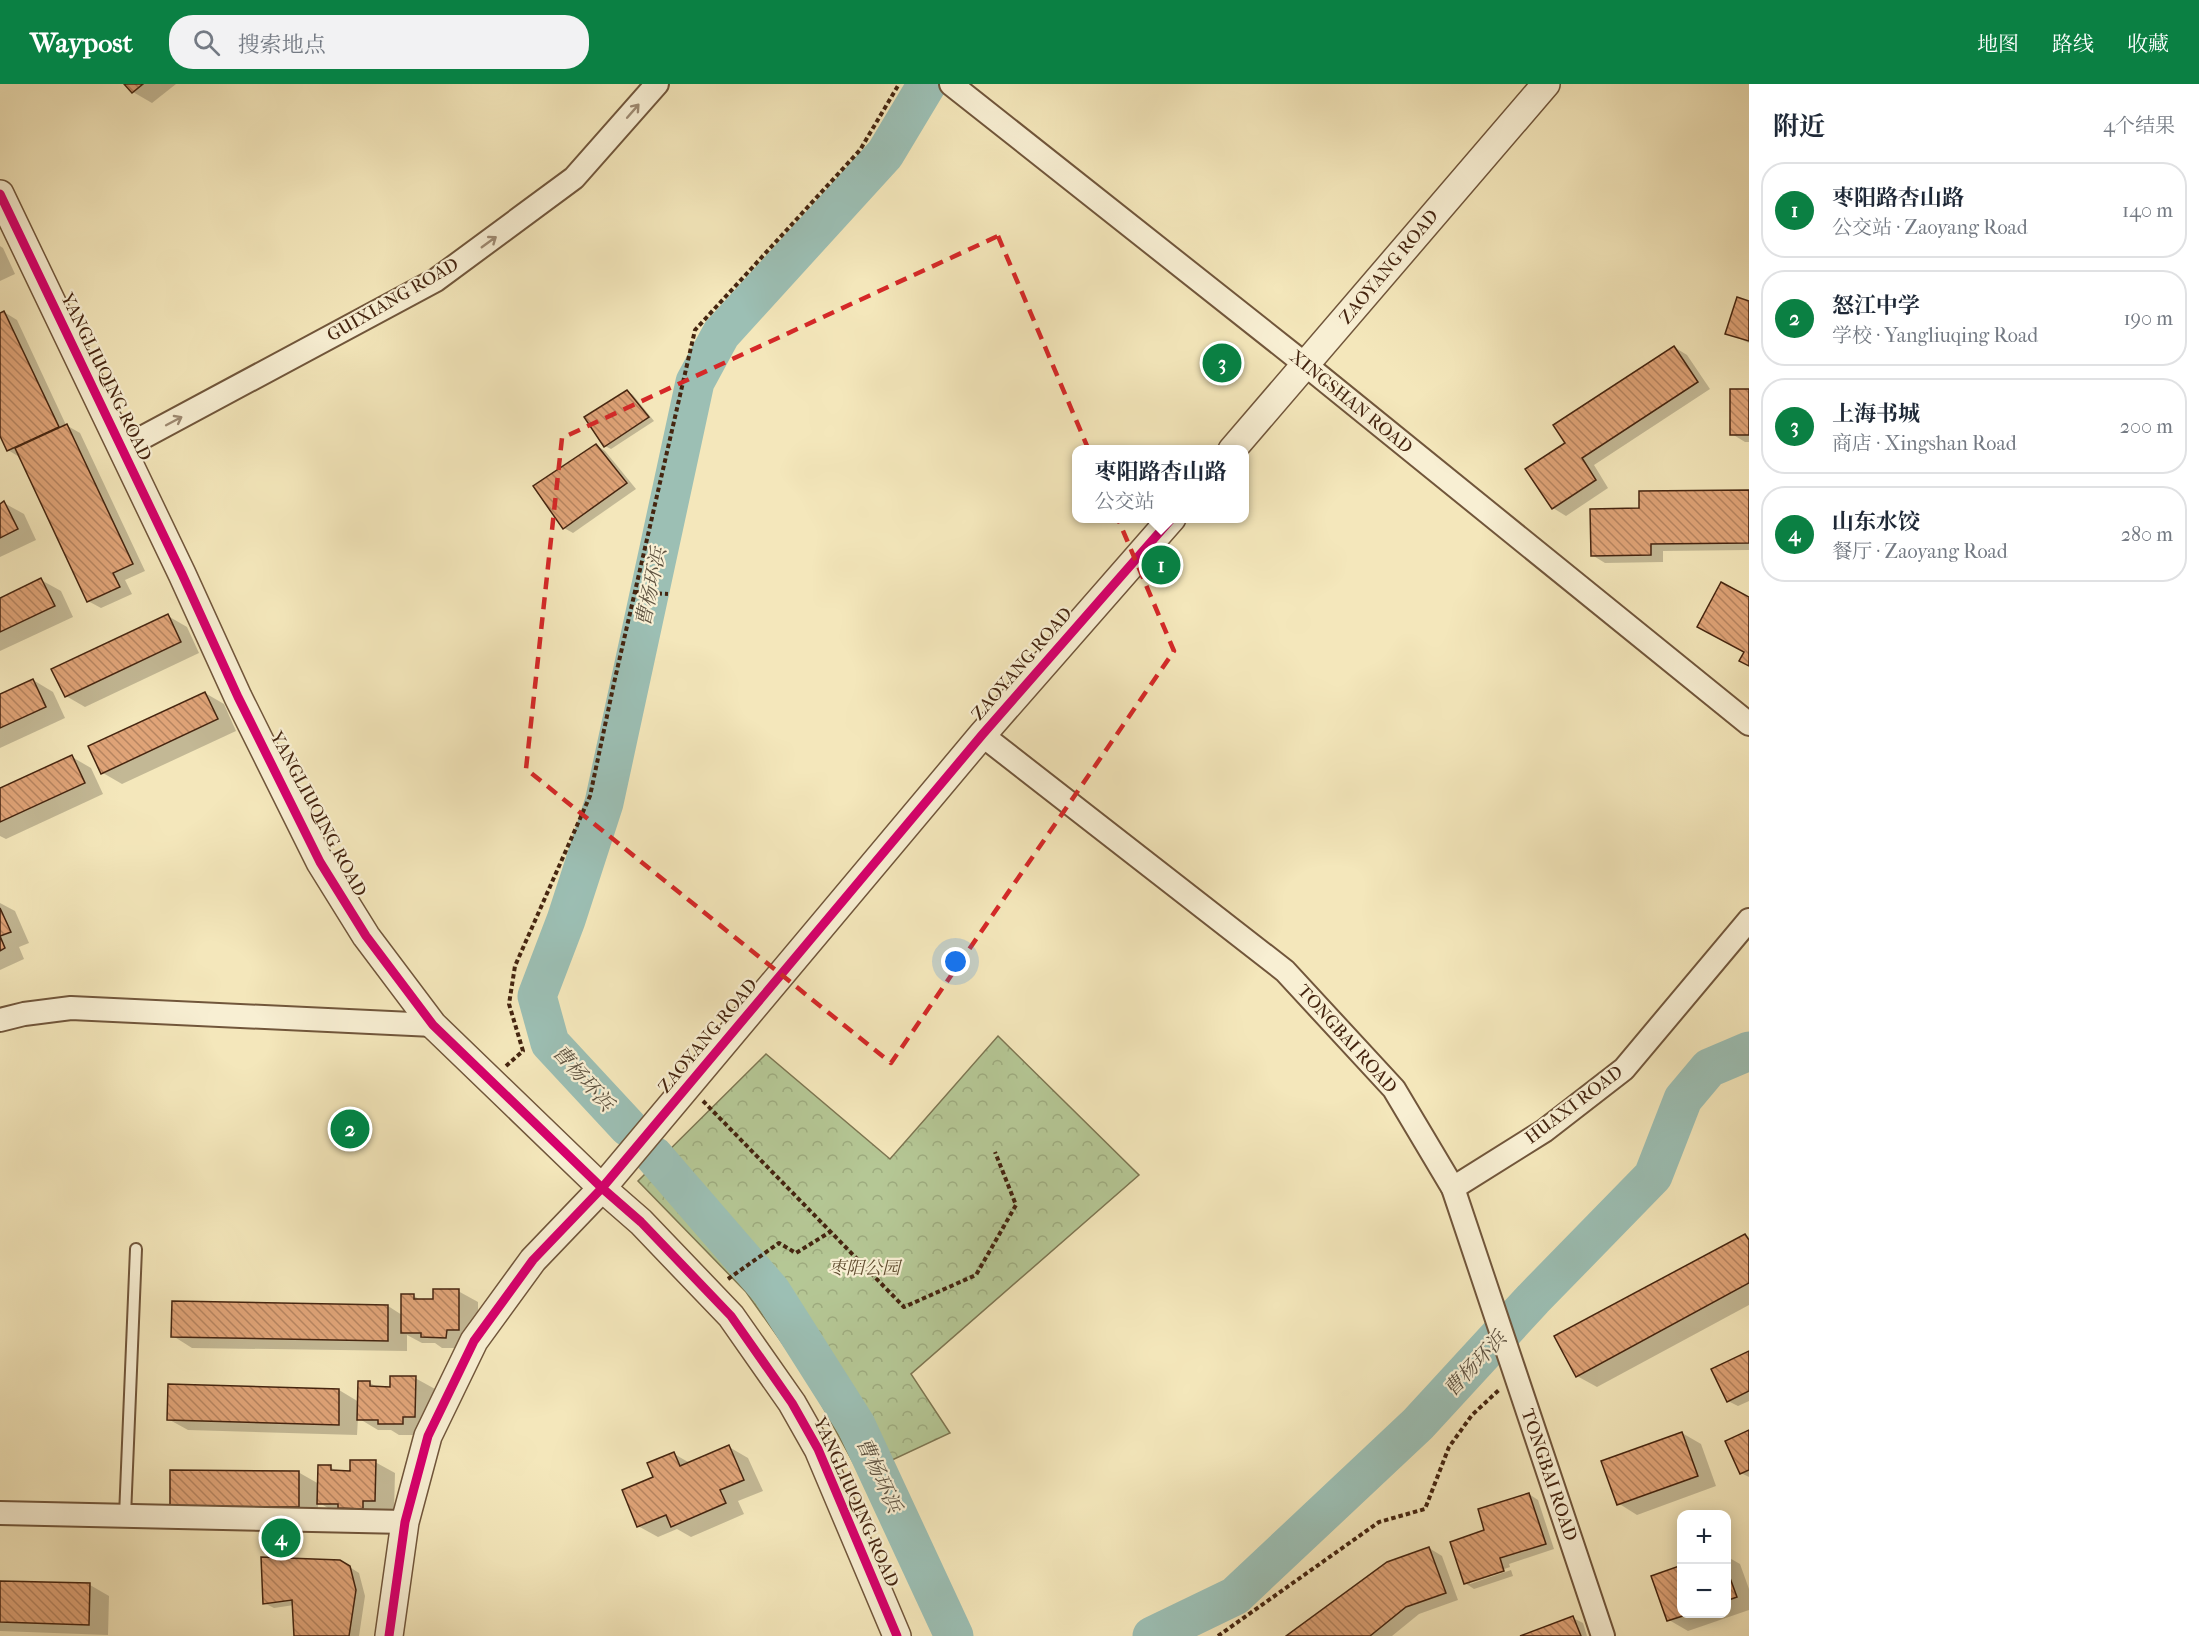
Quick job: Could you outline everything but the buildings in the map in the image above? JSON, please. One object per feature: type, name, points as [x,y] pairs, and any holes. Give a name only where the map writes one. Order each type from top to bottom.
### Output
[{"type":"street","name":"GUIXIANG ROAD","points":[[123,448],[436,280],[574,178],[657,84]]},
{"type":"street","name":"XINGSHAN ROAD","points":[[951,84],[1306,365],[1749,724]]},
{"type":"street","name":"ZAOYANG ROAD","points":[[1236,445],[1546,84]]},
{"type":"street","name":"YANGLIUQING ROAD","points":[[0,194],[123,448],[238,697],[320,862],[366,936],[433,1025],[602,1188],[641,1222],[731,1316],[792,1403],[818,1449],[897,1636]]},
{"type":"street","name":"ZAOYANG ROAD","points":[[389,1636],[405,1522],[428,1436],[474,1341],[532,1260],[602,1188],[982,735],[1168,523]]},
{"type":"street","name":"TONGBAI ROAD","points":[[982,735],[1286,971],[1394,1089],[1453,1188],[1603,1636]]},
{"type":"street","name":"HUAXI ROAD","points":[[1453,1188],[1544,1131],[1624,1069],[1749,920]]},
{"type":"street","points":[[0,1020],[24,1014],[71,1008],[433,1025]]},
{"type":"street","points":[[0,1513],[405,1522]]},
{"type":"lane","points":[[125,1516],[136,1249]]},
{"type":"path","points":[[490,1081],[523,1051],[509,1004],[515,966],[590,796],[695,330],[860,150],[899,84]]},
{"type":"path","points":[[635,592],[668,594]]},
{"type":"path","points":[[688,1086],[904,1307],[976,1275],[1016,1205],[995,1152]]},
{"type":"path","points":[[740,1271],[779,1243],[796,1253],[830,1232]]},
{"type":"path","points":[[1218,1636],[1379,1522],[1425,1509],[1449,1447],[1472,1415],[1516,1375]]},
{"type":"highlighted area","points":[[998,236],[1174,651],[891,1063],[526,769],[562,438]]},
{"type":"green space","name":"枣阳公园","points":[[998,1036],[1139,1175],[911,1374],[950,1433],[860,1475],[807,1378],[746,1292],[638,1181],[766,1054],[890,1159]]},
{"type":"waterway","name":"曹杨环浜","points":[[628,1127],[550,1043],[537,996],[566,920],[604,803],[695,382],[721,334],[885,154],[927,84]]},
{"type":"waterway","name":"曹杨环浜","points":[[1152,1636],[1235,1596],[1418,1424],[1533,1299],[1653,1176],[1683,1099],[1709,1068],[1749,1051]]},
{"type":"waterway","name":"曹杨环浜","points":[[654,1156],[771,1291],[856,1425],[954,1636]]},
{"type":"cycle path","points":[[0,194],[182,574],[238,697],[320,862],[366,936],[433,1025],[602,1188],[641,1222],[731,1316],[792,1403],[818,1449],[897,1636]]},
{"type":"cycle path","points":[[389,1636],[405,1522],[428,1436],[474,1341],[533,1260],[602,1188],[982,735],[1168,523]]},
{"type":"place","name":"上海书城","points":[[1222,363]]},
{"type":"place","name":"枣阳路杏山路","points":[[1161,565]]},
{"type":"place","name":"怒江中学","points":[[350,1129]]},
{"type":"place","name":"山东水饺","points":[[281,1538]]}]
